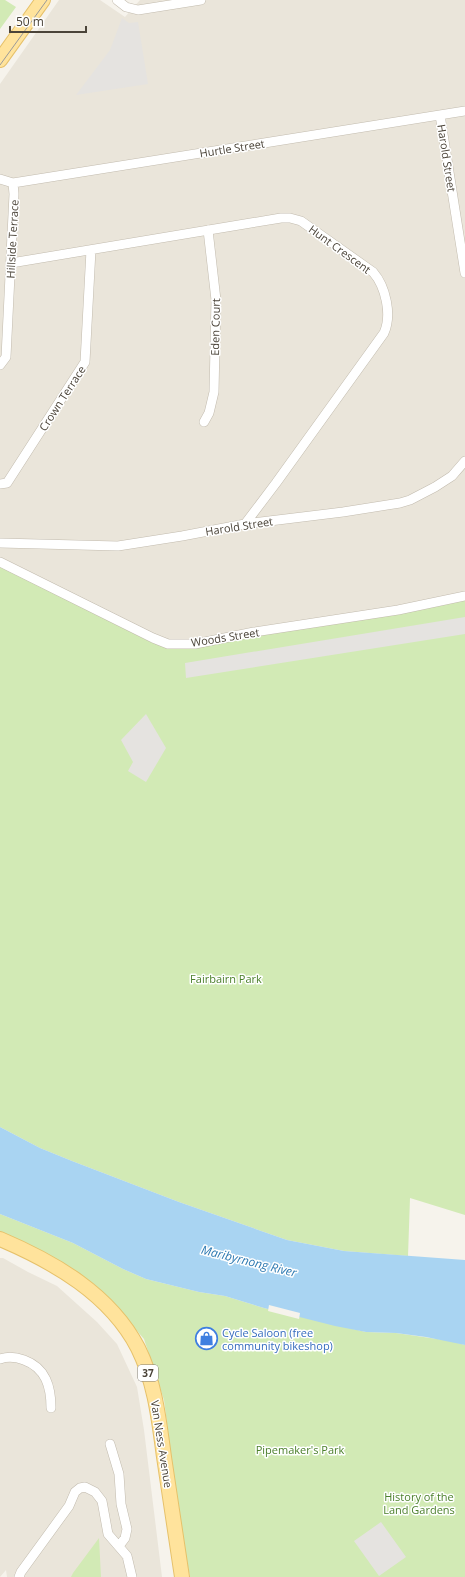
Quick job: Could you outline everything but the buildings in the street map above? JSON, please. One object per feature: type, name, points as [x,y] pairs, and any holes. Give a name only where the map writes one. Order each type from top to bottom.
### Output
[{"type":"main road","points":[[0,60],[43,0]]},
{"type":"main road","name":"Van Ness Avenue","points":[[0,1239],[42,1259],[84,1286],[102,1301],[117,1317],[137,1347],[149,1375],[157,1405],[182,1577]]},
{"type":"street","points":[[117,0],[126,7],[138,10],[201,0]]},
{"type":"street","name":"Hurtle Street","points":[[0,179],[13,183],[465,111]]},
{"type":"street","name":"Harold Street","points":[[440,115],[462,233],[465,273]]},
{"type":"street","name":"Hillside Terrace","points":[[0,365],[6,357],[14,194],[13,183]]},
{"type":"street","name":"Hunt Crescent","points":[[11,262],[281,218],[296,219],[373,272],[383,286],[386,302],[386,328],[379,341],[245,524]]},
{"type":"street","name":"Eden Court","points":[[204,422],[209,413],[214,392],[216,300],[208,230]]},
{"type":"street","name":"Crown Terrace","points":[[0,484],[7,483],[85,362],[91,250]]},
{"type":"street","name":"Harold Street","points":[[0,542],[118,546],[245,524],[343,512],[410,500],[452,476],[465,461]]},
{"type":"street","name":"Woods Street","points":[[0,562],[168,644],[195,644],[254,632],[398,610],[465,596]]},
{"type":"street","points":[[0,1359],[10,1357],[19,1358],[37,1367],[43,1373],[47,1381],[51,1398],[51,1408]]},
{"type":"street","points":[[110,1444],[119,1474],[122,1509],[127,1533],[122,1549]]},
{"type":"street","points":[[18,1577],[69,1506],[75,1492],[82,1487],[90,1488],[102,1499],[108,1534],[111,1539],[122,1549],[129,1562],[132,1577]]},
{"type":"shaded area","points":[[59,0],[100,0],[125,17],[140,0],[465,0],[465,597],[178,643],[158,640],[0,563],[0,84]]},
{"type":"shaded area","points":[[122,18],[129,23],[138,22],[148,84],[76,95],[110,50]]},
{"type":"shaded area","points":[[465,617],[465,634],[186,678],[185,663]]},
{"type":"shaded area","points":[[146,714],[166,748],[146,782],[128,771],[133,762],[121,740]]},
{"type":"shaded area","points":[[0,1258],[3,1258],[57,1286],[97,1322],[117,1344],[137,1387],[144,1430],[162,1577],[7,1577],[6,1570],[0,1577]]},
{"type":"shaded area","points":[[381,1522],[406,1557],[379,1576],[354,1541]]},
{"type":"green space","points":[[0,0],[5,0],[16,7],[0,29]]},
{"type":"green space","name":"Fairbairn Park","points":[[0,563],[158,640],[178,643],[465,597],[465,1215],[410,1198],[408,1256],[344,1251],[287,1240],[179,1202],[72,1161],[40,1148],[0,1127]]},
{"type":"green space","name":"Pipemaker's Park","points":[[0,1214],[73,1243],[123,1269],[146,1279],[199,1292],[225,1296],[264,1308],[366,1332],[396,1333],[451,1341],[465,1345],[465,1577],[190,1577],[180,1525],[164,1400],[144,1339],[112,1302],[94,1284],[73,1269],[45,1253],[0,1232]]},
{"type":"green space","points":[[99,1538],[101,1577],[71,1577],[73,1573]]},
{"type":"water","name":"Maribyrnong River","points":[[0,1127],[40,1148],[72,1161],[179,1202],[287,1240],[344,1251],[465,1260],[465,1345],[426,1337],[396,1333],[366,1332],[335,1326],[264,1308],[225,1296],[199,1292],[146,1279],[123,1269],[73,1243],[0,1214]]},
{"type":"pier","points":[[269,1305],[300,1313],[299,1319],[268,1311]]},
{"type":"tram line","points":[[0,65],[47,0]]},
{"type":"place","name":"Cycle Saloon (free community bikeshop)","points":[[207,1338]]},
{"type":"park label","name":"History of the Land Gardens","points":[[419,1502]]}]
